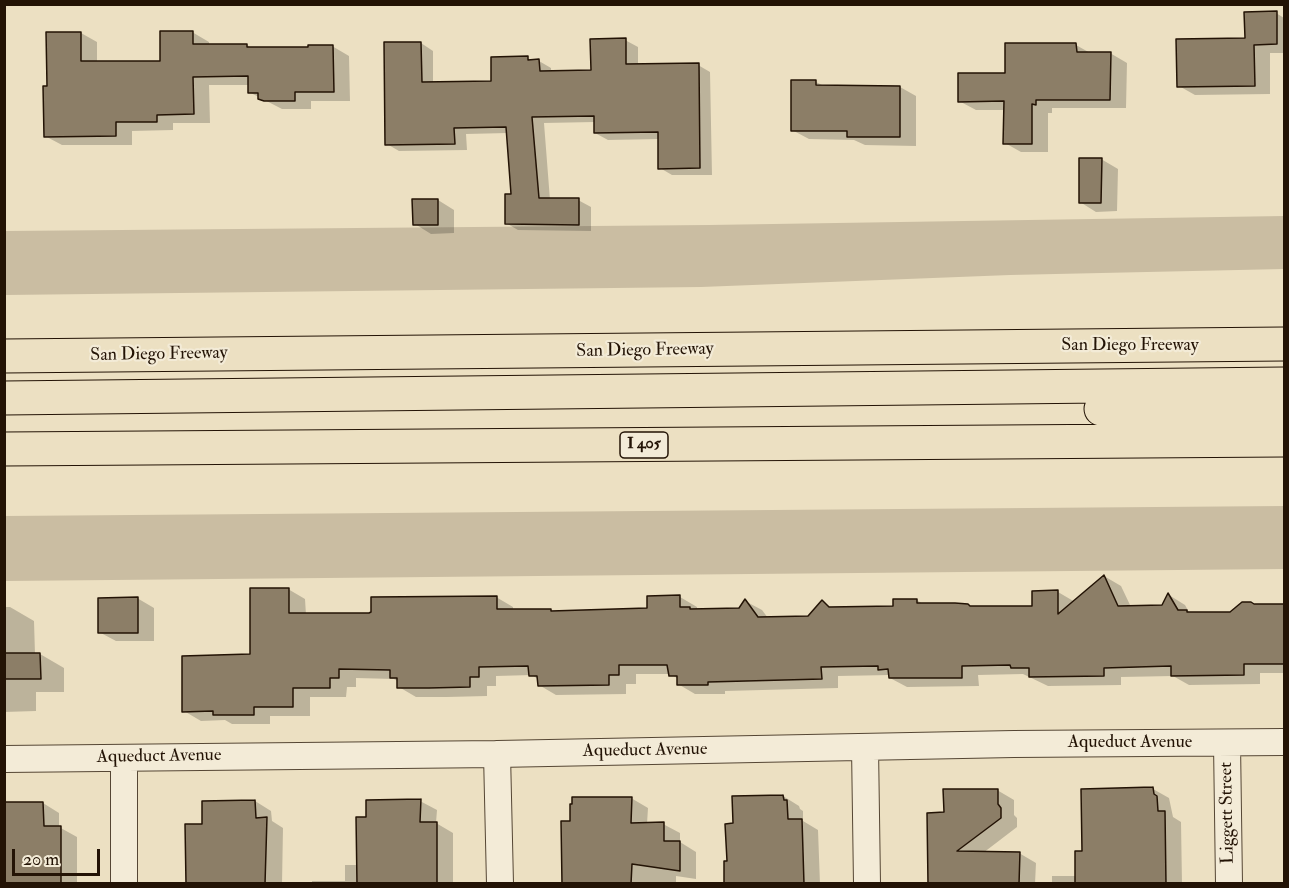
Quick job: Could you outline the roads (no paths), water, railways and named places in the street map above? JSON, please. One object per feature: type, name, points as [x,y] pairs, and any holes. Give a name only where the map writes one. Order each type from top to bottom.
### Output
[{"type":"highway","name":"San Diego Freeway","points":[[4,356],[1284,344]]},
{"type":"highway","points":[[4,398],[1284,384]]},
{"type":"highway","points":[[4,419],[1005,408],[1284,409]]},
{"type":"highway","name":"I 405","points":[[4,449],[1284,440]]},
{"type":"street","name":"Aqueduct Avenue","points":[[4,759],[1284,742]]},
{"type":"street","name":"Liggett Street","points":[[1227,743],[1229,884]]},
{"type":"street","points":[[865,747],[867,884]]},
{"type":"street","points":[[497,754],[500,884]]},
{"type":"street","points":[[124,758],[124,884]]}]
